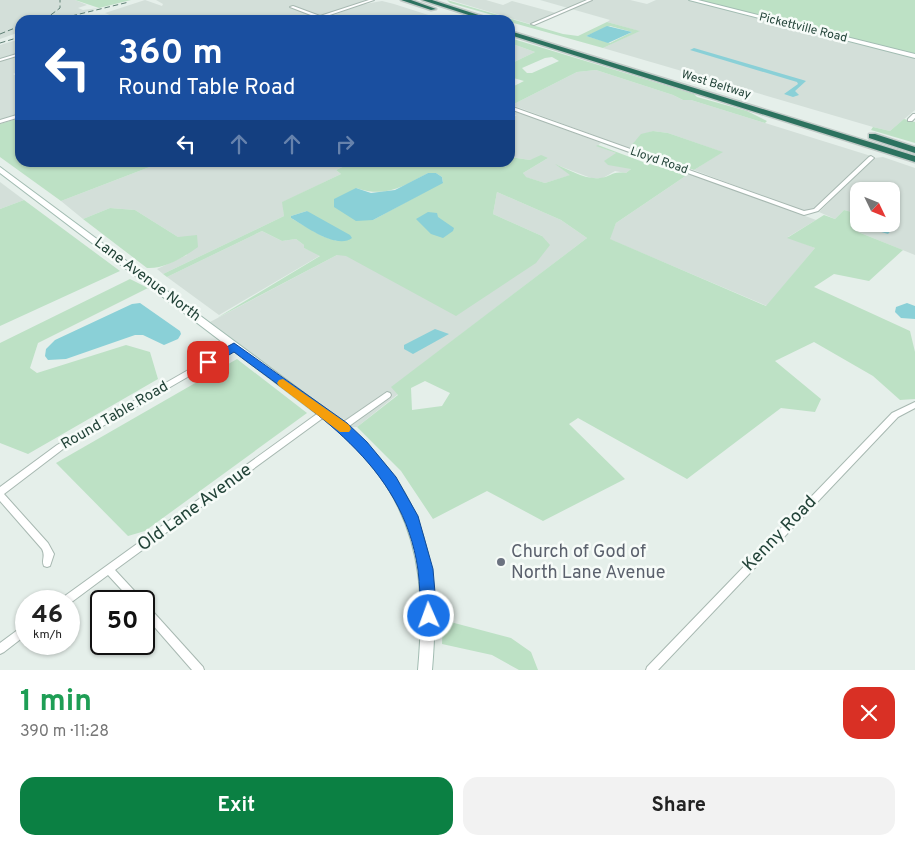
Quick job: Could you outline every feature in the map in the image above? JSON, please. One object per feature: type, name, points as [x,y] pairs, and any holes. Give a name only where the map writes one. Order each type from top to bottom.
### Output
[{"type":"highway","points":[[404,0],[453,15]]},
{"type":"highway","points":[[425,0],[474,15]]},
{"type":"highway","name":"West Beltway","points":[[515,28],[915,150]]},
{"type":"highway","name":"West Beltway","points":[[515,35],[915,159]]},
{"type":"main road","name":"Pickettville Road","points":[[692,0],[915,56]]},
{"type":"main road","name":"Lane Avenue North","points":[[0,169],[342,427],[363,446],[392,481],[401,496],[416,532],[426,569],[429,600],[429,632],[425,670]]},
{"type":"street","points":[[325,15],[372,0]]},
{"type":"street","points":[[533,24],[590,0]]},
{"type":"street","points":[[292,7],[314,15]]},
{"type":"street","points":[[0,60],[15,56]]},
{"type":"street","name":"Lloyd Road","points":[[515,109],[796,212],[808,214],[816,210],[871,158]]},
{"type":"street","points":[[910,120],[915,115]]},
{"type":"street","points":[[0,122],[15,117]]},
{"type":"street","name":"Round Table Road","points":[[0,493],[60,447],[234,347]]},
{"type":"street","points":[[342,427],[387,395]]},
{"type":"street","name":"Kenny Road","points":[[651,670],[895,415],[915,405]]},
{"type":"street","name":"Old Lane Avenue","points":[[80,591],[324,414]]},
{"type":"street","points":[[0,493],[45,546],[49,554],[47,563]]},
{"type":"street","points":[[110,570],[128,590]]},
{"type":"street","points":[[155,620],[199,670]]},
{"type":"street","points":[[0,648],[15,638]]},
{"type":"shaded area","points":[[0,0],[75,0],[87,5],[78,8],[83,10],[99,8],[76,15],[15,15],[15,34],[0,39]]},
{"type":"shaded area","points":[[145,0],[162,6],[163,4],[156,0],[370,0],[324,15],[110,15],[105,13]]},
{"type":"shaded area","points":[[450,0],[486,0],[503,5],[512,1],[556,13],[530,24],[515,20],[515,15],[500,15]]},
{"type":"shaded area","points":[[540,0],[630,0],[647,4],[656,0],[689,0],[915,56],[915,110],[890,131],[603,48],[639,31],[607,22],[610,20]]},
{"type":"shaded area","points":[[382,1],[428,15],[334,15],[359,5]]},
{"type":"shaded area","points":[[15,40],[15,55],[0,59],[0,45]]},
{"type":"shaded area","points":[[515,45],[535,52],[515,62]]},
{"type":"shaded area","points":[[15,56],[15,73],[13,74],[15,75],[15,116],[0,120],[0,61]]},
{"type":"shaded area","points":[[596,70],[683,100],[691,100],[871,156],[811,211],[805,212],[694,170],[722,152],[668,133],[653,131],[641,135],[631,146],[634,150],[515,106],[515,103],[577,72]]},
{"type":"shaded area","points":[[515,111],[601,143],[597,146],[616,153],[631,169],[626,173],[615,171],[603,178],[591,178],[557,165],[571,175],[545,183],[525,177],[523,173],[548,158],[530,160],[515,158],[515,116],[517,115],[515,115]]},
{"type":"shaded area","points":[[883,157],[915,168],[915,255],[858,232],[900,232],[900,182],[850,182],[850,212],[844,210],[835,219],[819,212],[874,158]]},
{"type":"shaded area","points":[[150,167],[342,167],[336,170],[341,174],[283,202],[284,216],[163,274],[157,269],[187,255],[178,237],[135,210],[110,208],[83,219],[61,201]]},
{"type":"shaded area","points":[[694,174],[816,220],[788,237],[815,248],[767,306],[609,239],[616,223],[687,175]]},
{"type":"shaded area","points":[[0,182],[24,200],[0,209]]},
{"type":"shaded area","points":[[497,192],[561,220],[587,238],[392,387],[398,394],[357,427],[349,427],[210,322],[337,255],[542,236],[493,214]]},
{"type":"shaded area","points":[[262,231],[282,241],[296,239],[304,245],[304,248],[321,255],[219,315],[167,277]]},
{"type":"green space","points":[[75,0],[131,0],[99,8]]},
{"type":"green space","points":[[447,0],[498,15],[450,3]]},
{"type":"green space","points":[[699,0],[915,0],[915,54],[703,2]]},
{"type":"green space","points":[[515,20],[563,34],[578,36],[607,22],[640,31],[603,48],[515,23]],"holes":[[[610,26],[632,32],[610,43],[586,36]]]},
{"type":"green space","points":[[515,40],[747,111],[767,121],[765,123],[691,100],[683,100],[596,70],[577,72],[515,103],[515,86],[524,81],[515,78],[515,62],[535,52],[515,45]],"holes":[[[552,57],[559,61],[532,73],[527,73],[522,68],[545,58]]]},
{"type":"green space","points":[[904,119],[915,122],[915,143],[871,130],[873,127],[890,131]]},
{"type":"green space","points":[[15,120],[15,167],[150,167],[61,201],[0,157],[0,124]]},
{"type":"green space","points":[[653,131],[668,133],[723,152],[694,170],[630,147],[641,134]]},
{"type":"green space","points":[[598,145],[643,162],[687,175],[616,223],[610,239],[766,306],[815,248],[787,238],[824,215],[835,219],[844,210],[850,212],[850,232],[858,232],[903,250],[869,281],[834,274],[814,287],[910,331],[915,352],[915,399],[900,400],[873,376],[814,342],[775,361],[821,399],[815,412],[781,408],[687,479],[578,418],[569,424],[625,479],[543,521],[487,491],[433,519],[401,471],[357,427],[398,395],[391,387],[587,238],[561,220],[497,192],[493,214],[542,236],[550,245],[536,263],[456,316],[346,256],[337,255],[217,318],[320,256],[304,248],[304,245],[296,239],[282,241],[262,231],[167,277],[163,274],[284,216],[282,202],[341,174],[336,170],[342,167],[515,167],[515,158],[530,160],[541,155],[548,158],[523,173],[526,177],[545,183],[570,175],[555,164],[583,176],[594,178],[614,173],[626,173],[631,169],[608,165],[604,161],[616,153],[596,146]],"holes":[[[428,173],[436,173],[442,177],[443,182],[373,220],[356,188],[376,192],[394,190]],[[307,211],[337,241],[322,236],[291,218],[291,216]],[[425,381],[450,393],[442,406],[412,410],[411,388]]]},
{"type":"green space","points":[[24,200],[120,271],[0,326],[0,209]]},
{"type":"green space","points":[[110,208],[135,210],[178,237],[197,235],[198,247],[161,267],[147,268],[83,219]]},
{"type":"green space","points":[[130,279],[148,288],[38,343],[30,368],[37,373],[126,345],[150,352],[158,379],[28,454],[0,443],[0,343]]},
{"type":"green space","points":[[237,359],[307,413],[145,531],[128,536],[56,463]]},
{"type":"green space","points":[[443,620],[511,638],[531,652],[538,670],[519,670],[492,655],[442,644]]},
{"type":"water","points":[[607,26],[632,32],[608,43],[586,36]]},
{"type":"water","points":[[694,48],[806,81],[795,91],[799,95],[793,97],[784,94],[798,84],[797,82],[690,50]]},
{"type":"water","points":[[428,173],[436,173],[442,177],[443,183],[373,220],[356,221],[334,207],[334,199],[356,188],[371,193],[395,190]]},
{"type":"water","points":[[307,211],[350,235],[352,238],[346,241],[330,239],[321,236],[291,218],[291,216]]},
{"type":"water","points":[[428,212],[437,213],[438,217],[454,228],[453,231],[443,238],[431,234],[416,219]]},
{"type":"water","points":[[140,303],[180,331],[181,334],[178,339],[164,345],[143,335],[135,335],[66,359],[48,360],[45,356],[46,349],[55,340],[132,304]]},
{"type":"water","points":[[907,303],[915,306],[915,319],[901,318],[895,312],[896,307]]},
{"type":"water","points":[[435,329],[449,334],[413,354],[404,349],[404,345]]},
{"type":"railway","points":[[51,15],[60,8],[60,0]]},
{"type":"railway","points":[[76,15],[129,2]]},
{"type":"railway","points":[[0,34],[15,28]]},
{"type":"railway","points":[[0,43],[15,38]]},
{"type":"slow traffic","points":[[283,383],[344,429]]},
{"type":"place","name":"Church of God of North Lane Avenue","points":[[501,562]]},
{"type":"route","points":[[208,362],[234,347],[342,427],[381,466],[401,496],[416,532],[426,569],[429,616]]}]
